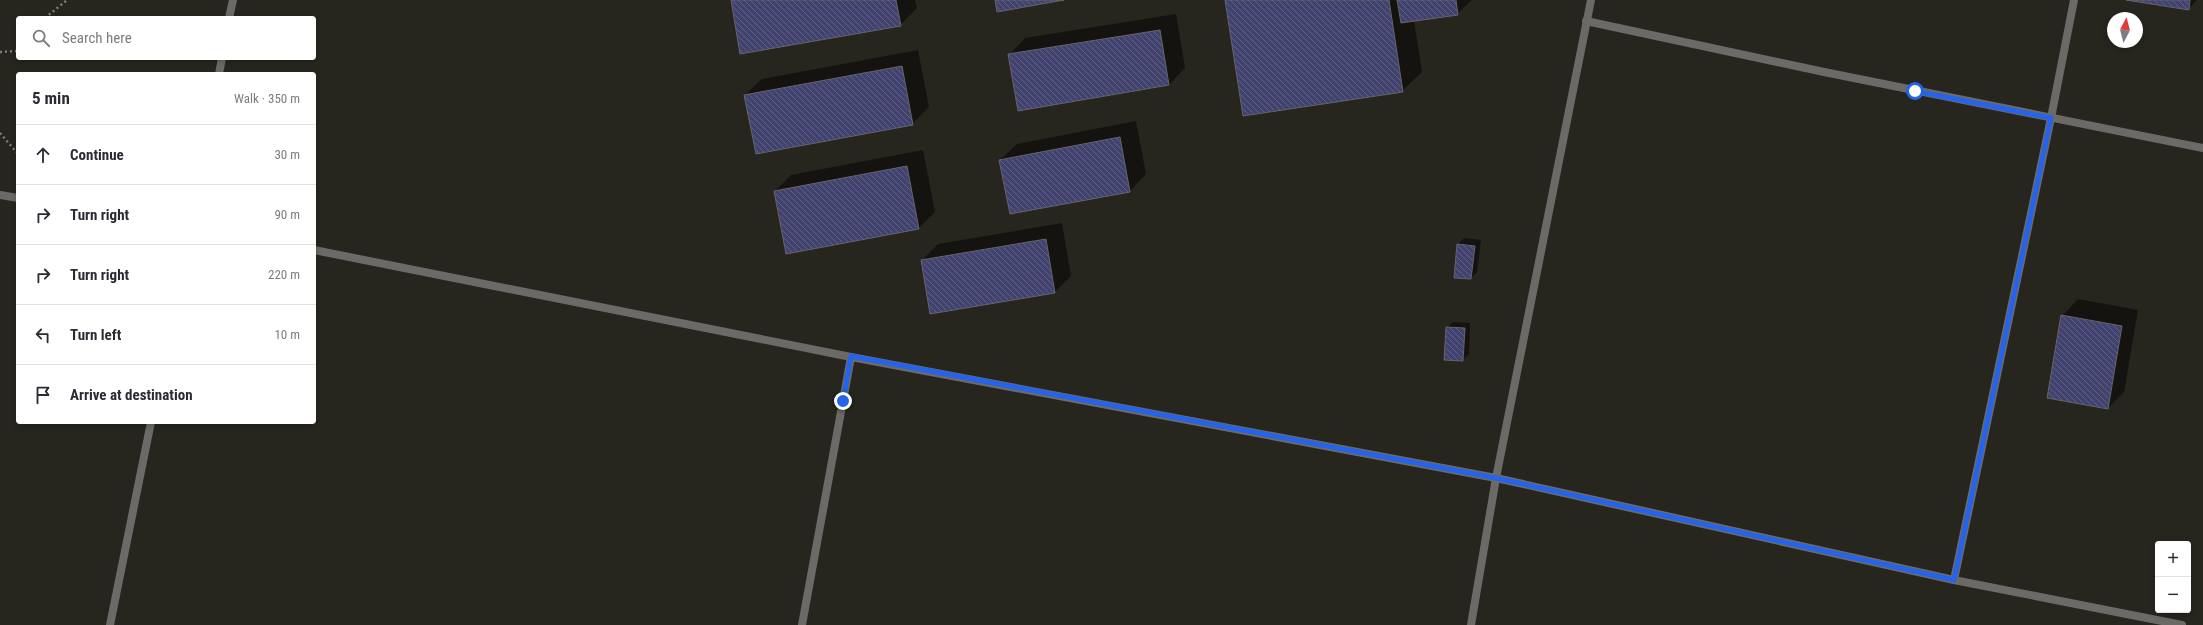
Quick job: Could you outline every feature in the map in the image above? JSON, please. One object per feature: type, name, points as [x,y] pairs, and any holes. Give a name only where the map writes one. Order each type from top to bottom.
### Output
[{"type":"street","points":[[229,16],[233,0]]},
{"type":"street","points":[[1471,625],[1496,478],[1591,0]]},
{"type":"street","points":[[1954,580],[2051,118],[2074,0]]},
{"type":"street","points":[[1586,21],[2051,118],[2203,148]]},
{"type":"street","points":[[219,72],[222,60]]},
{"type":"street","points":[[0,196],[16,198]]},
{"type":"street","points":[[316,250],[851,356],[1496,478],[1954,580],[2182,625]]},
{"type":"street","points":[[802,625],[851,356]]},
{"type":"street","points":[[110,625],[151,424]]},
{"type":"path","points":[[47,16],[67,0]]},
{"type":"path","points":[[0,52],[16,51]]},
{"type":"path","points":[[0,133],[16,152]]},
{"type":"building","points":[[731,0],[896,0],[901,26],[740,54]]},
{"type":"building","points":[[995,0],[1064,0],[997,12]]},
{"type":"building","points":[[1225,0],[1389,0],[1403,92],[1243,116]]},
{"type":"building","points":[[1397,0],[1456,0],[1458,15],[1401,23]]},
{"type":"building","points":[[2126,0],[2190,0],[2189,10]]},
{"type":"building","points":[[1160,30],[1169,85],[1018,111],[1008,54]]},
{"type":"building","points":[[902,66],[913,125],[756,154],[744,95]]},
{"type":"building","points":[[1120,137],[1130,192],[1010,214],[999,160]]},
{"type":"building","points":[[907,166],[919,229],[786,254],[774,191]]},
{"type":"building","points":[[1046,239],[1055,293],[930,314],[921,260]]},
{"type":"building","points":[[1457,244],[1475,246],[1471,279],[1454,278]]},
{"type":"building","points":[[2061,315],[2122,326],[2108,409],[2047,398]]},
{"type":"building","points":[[1446,327],[1465,328],[1463,361],[1444,360]]},
{"type":"route","points":[[843,401],[851,356],[1496,478],[1954,580],[2051,118],[1915,91]]}]
